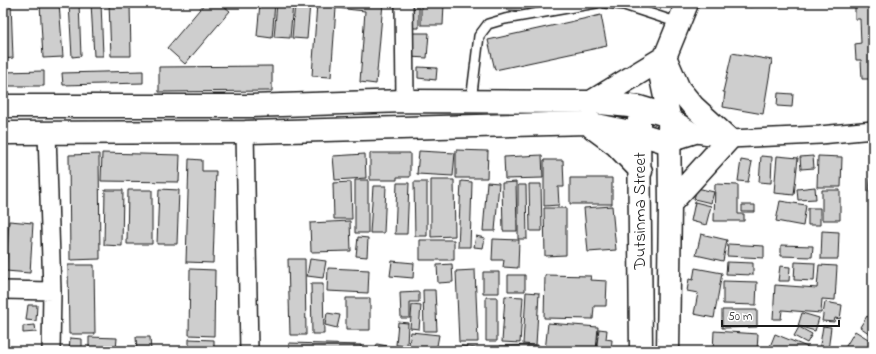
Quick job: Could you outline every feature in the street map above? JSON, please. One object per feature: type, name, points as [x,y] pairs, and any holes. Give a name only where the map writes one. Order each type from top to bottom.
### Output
[{"type":"street","points":[[404,3],[405,101]]},
{"type":"street","points":[[639,107],[663,68],[687,3]]},
{"type":"street","points":[[591,102],[663,68]]},
{"type":"street","points":[[663,68],[688,100],[729,139]]},
{"type":"street","name":"Dutsinma Street","points":[[663,68],[669,116],[670,204],[668,351]]},
{"type":"street","points":[[3,106],[250,106],[405,101],[591,102],[639,107],[669,116],[697,134],[729,139],[820,135],[873,130]]},
{"type":"street","name":"Dutsinma Street","points":[[639,107],[641,171],[641,351]]},
{"type":"street","points":[[3,133],[245,132],[587,123],[640,134],[669,143],[697,134]]},
{"type":"street","points":[[587,123],[616,144],[641,171]]},
{"type":"street","points":[[245,132],[249,351]]},
{"type":"street","points":[[48,133],[52,291],[51,351]]},
{"type":"street","points":[[670,204],[729,139]]},
{"type":"street","points":[[3,290],[52,291]]},
{"type":"lane","points":[[471,101],[479,36],[488,24],[506,19],[596,3]]},
{"type":"lane","points":[[605,3],[624,5],[679,23]]},
{"type":"building","points":[[3,3],[11,3],[13,58],[3,59]]},
{"type":"building","points":[[40,3],[59,3],[63,57],[43,58]]},
{"type":"building","points":[[69,3],[79,3],[81,56],[72,57]]},
{"type":"building","points":[[91,3],[101,3],[103,56],[94,56]]},
{"type":"building","points":[[109,3],[130,3],[131,56],[111,56]]},
{"type":"building","points":[[205,3],[220,3],[230,11],[185,64],[167,48]]},
{"type":"building","points":[[260,3],[275,3],[272,38],[257,36]]},
{"type":"building","points":[[277,3],[293,3],[290,38],[274,37]]},
{"type":"building","points":[[295,3],[310,3],[307,39],[292,38]]},
{"type":"building","points":[[317,3],[383,3],[376,84],[360,82],[365,11],[336,8],[331,77],[312,76]]},
{"type":"building","points":[[421,3],[444,3],[443,25],[421,25]]},
{"type":"building","points":[[507,3],[529,3],[528,11],[507,10]]},
{"type":"building","points":[[749,3],[761,3],[761,6],[749,7]]},
{"type":"building","points":[[772,3],[808,3],[772,7]]},
{"type":"building","points":[[855,3],[873,3],[873,79],[862,79],[861,60],[856,60],[855,44],[861,43],[860,19],[855,19]]},
{"type":"building","points":[[410,8],[419,8],[419,28],[410,28]]},
{"type":"building","points":[[601,15],[607,46],[495,70],[488,40]]},
{"type":"building","points":[[410,33],[429,33],[427,58],[409,57]]},
{"type":"building","points":[[732,53],[772,60],[763,114],[723,107],[725,92],[723,92]]},
{"type":"building","points":[[272,66],[272,91],[159,92],[159,67]]},
{"type":"building","points":[[418,67],[437,68],[436,80],[418,78]]},
{"type":"building","points":[[44,71],[44,86],[3,86],[3,72]]},
{"type":"building","points":[[143,71],[143,83],[63,85],[62,73]]},
{"type":"building","points":[[778,93],[793,94],[792,107],[777,106]]},
{"type":"building","points":[[456,150],[488,151],[487,178],[456,178]]},
{"type":"building","points":[[419,151],[455,153],[453,176],[417,174]]},
{"type":"building","points":[[102,153],[180,155],[179,182],[101,181]]},
{"type":"building","points":[[370,153],[410,153],[410,177],[397,177],[397,180],[370,180]]},
{"type":"building","points":[[99,154],[100,259],[70,260],[69,155]]},
{"type":"building","points":[[365,154],[366,178],[335,180],[333,156]]},
{"type":"building","points":[[872,154],[873,192],[869,192]]},
{"type":"building","points":[[542,155],[543,178],[505,179],[504,157]]},
{"type":"building","points":[[761,156],[772,157],[771,183],[759,182]]},
{"type":"building","points":[[777,156],[798,158],[794,195],[774,193]]},
{"type":"building","points":[[813,156],[814,168],[801,169],[800,157]]},
{"type":"building","points":[[818,156],[842,157],[841,187],[817,187]]},
{"type":"building","points":[[189,159],[202,160],[202,171],[216,171],[213,263],[186,262]]},
{"type":"building","points":[[544,160],[563,160],[564,187],[558,187],[559,205],[544,206]]},
{"type":"building","points":[[741,160],[752,162],[748,182],[738,181]]},
{"type":"building","points":[[570,178],[612,178],[612,204],[570,204]]},
{"type":"building","points":[[355,180],[368,180],[368,233],[355,233]]},
{"type":"building","points":[[431,180],[454,180],[455,236],[431,237]]},
{"type":"building","points":[[461,181],[472,182],[470,247],[458,247]]},
{"type":"building","points":[[351,182],[352,219],[334,219],[333,183]]},
{"type":"building","points":[[414,182],[427,182],[427,236],[415,236]]},
{"type":"building","points":[[487,182],[499,183],[495,231],[483,231]]},
{"type":"building","points":[[516,182],[517,231],[503,231],[502,183]]},
{"type":"building","points":[[397,183],[409,183],[407,234],[395,234]]},
{"type":"building","points":[[529,184],[541,184],[542,231],[530,231]]},
{"type":"building","points":[[715,184],[738,185],[738,214],[744,214],[744,221],[714,221]]},
{"type":"building","points":[[518,185],[526,185],[527,239],[518,239]]},
{"type":"building","points":[[373,186],[386,186],[384,233],[370,233]]},
{"type":"building","points":[[815,187],[816,199],[798,200],[797,189]]},
{"type":"building","points":[[697,188],[714,192],[711,203],[694,199]]},
{"type":"building","points":[[159,189],[179,190],[177,244],[157,244]]},
{"type":"building","points":[[105,190],[123,190],[122,246],[104,245]]},
{"type":"building","points":[[128,190],[152,190],[152,244],[127,244]]},
{"type":"building","points":[[822,190],[840,190],[840,220],[822,220]]},
{"type":"building","points":[[780,201],[806,205],[803,226],[776,221]]},
{"type":"building","points":[[695,202],[711,206],[706,225],[691,221]]},
{"type":"building","points":[[742,205],[755,205],[755,212],[742,212]]},
{"type":"building","points":[[612,206],[616,250],[588,252],[584,208]]},
{"type":"building","points":[[544,208],[566,208],[566,255],[545,256]]},
{"type":"building","points":[[808,208],[820,208],[820,225],[808,225]]},
{"type":"building","points":[[9,221],[33,223],[30,273],[6,271]]},
{"type":"building","points":[[350,221],[351,251],[311,252],[310,223]]},
{"type":"building","points":[[822,231],[839,232],[838,259],[821,259]]},
{"type":"building","points":[[701,234],[727,240],[723,261],[696,255]]},
{"type":"building","points":[[476,236],[485,238],[483,248],[474,247]]},
{"type":"building","points":[[358,237],[368,238],[367,257],[356,256]]},
{"type":"building","points":[[493,239],[519,240],[518,268],[503,267],[504,260],[492,260]]},
{"type":"building","points":[[420,240],[454,240],[454,260],[420,260]]},
{"type":"building","points":[[728,244],[764,246],[764,258],[727,256]]},
{"type":"building","points":[[781,245],[813,246],[812,257],[781,256]]},
{"type":"building","points":[[288,259],[305,259],[306,335],[290,335]]},
{"type":"building","points":[[310,259],[326,261],[323,278],[307,276]]},
{"type":"building","points":[[392,261],[414,263],[413,278],[390,276]]},
{"type":"building","points":[[727,262],[753,263],[753,275],[726,274]]},
{"type":"building","points":[[795,262],[815,263],[814,281],[794,280]]},
{"type":"building","points":[[452,264],[453,282],[438,283],[437,265]]},
{"type":"building","points":[[68,265],[94,265],[95,334],[69,334]]},
{"type":"building","points":[[819,265],[837,266],[835,300],[822,299],[821,313],[782,310],[781,319],[773,319],[775,285],[817,288]]},
{"type":"building","points":[[780,266],[790,267],[789,281],[778,281]]},
{"type":"building","points":[[328,268],[369,270],[368,293],[327,291]]},
{"type":"building","points":[[695,268],[722,273],[714,318],[694,314],[698,293],[687,291],[689,279],[693,280]]},
{"type":"building","points":[[190,269],[215,270],[214,336],[189,335]]},
{"type":"building","points":[[475,270],[478,342],[459,342],[456,271]]},
{"type":"building","points":[[483,272],[499,272],[499,293],[483,293]]},
{"type":"building","points":[[508,275],[525,275],[525,291],[508,291]]},
{"type":"building","points":[[545,275],[591,276],[590,280],[607,281],[606,306],[594,306],[593,319],[544,318]]},
{"type":"building","points":[[873,280],[873,291],[869,290]]},
{"type":"building","points":[[723,281],[757,282],[756,305],[723,304]]},
{"type":"building","points":[[311,284],[323,284],[324,334],[312,334]]},
{"type":"building","points":[[423,290],[435,290],[437,331],[424,331]]},
{"type":"building","points":[[419,292],[419,302],[410,302],[410,318],[401,318],[400,293]]},
{"type":"building","points":[[526,292],[539,293],[536,345],[523,344]]},
{"type":"building","points":[[505,296],[523,297],[520,343],[502,342]]},
{"type":"building","points":[[486,297],[497,297],[497,341],[486,341]]},
{"type":"building","points":[[346,298],[370,298],[370,330],[346,330]]},
{"type":"building","points":[[825,302],[842,305],[840,319],[835,318],[834,322],[822,321]]},
{"type":"building","points":[[28,305],[37,305],[36,321],[26,320]]},
{"type":"building","points":[[412,305],[421,306],[419,329],[410,328]]},
{"type":"building","points":[[722,310],[757,310],[757,327],[722,328]]},
{"type":"building","points":[[327,313],[340,315],[337,328],[325,325]]},
{"type":"building","points":[[802,313],[819,318],[815,331],[798,326]]},
{"type":"building","points":[[867,316],[873,320],[873,336],[860,327]]},
{"type":"building","points":[[398,322],[408,323],[407,346],[396,345]]},
{"type":"building","points":[[548,323],[598,327],[596,351],[545,351]]},
{"type":"building","points":[[35,325],[36,332],[23,333],[23,326]]},
{"type":"building","points":[[823,326],[831,327],[828,351],[819,351]]},
{"type":"building","points":[[799,327],[812,334],[807,343],[794,336]]},
{"type":"building","points":[[599,329],[607,330],[606,339],[612,340],[611,351],[596,351]]},
{"type":"building","points":[[714,331],[758,334],[757,351],[713,351]]},
{"type":"building","points":[[855,331],[873,342],[873,351],[843,351]]},
{"type":"building","points":[[411,332],[439,335],[436,351],[375,351],[377,344],[408,350]]},
{"type":"building","points":[[775,334],[817,351],[774,351],[769,349]]},
{"type":"building","points":[[89,337],[117,338],[116,350],[89,349]]},
{"type":"building","points":[[136,337],[150,337],[151,351],[137,351]]},
{"type":"building","points":[[70,338],[82,339],[82,351],[69,351]]},
{"type":"building","points":[[189,339],[214,340],[214,351],[189,351]]},
{"type":"building","points":[[289,343],[361,345],[361,351],[288,351]]},
{"type":"building","points":[[539,345],[539,351],[500,351],[500,346]]},
{"type":"building","points":[[461,346],[476,348],[476,351],[460,351]]}]
